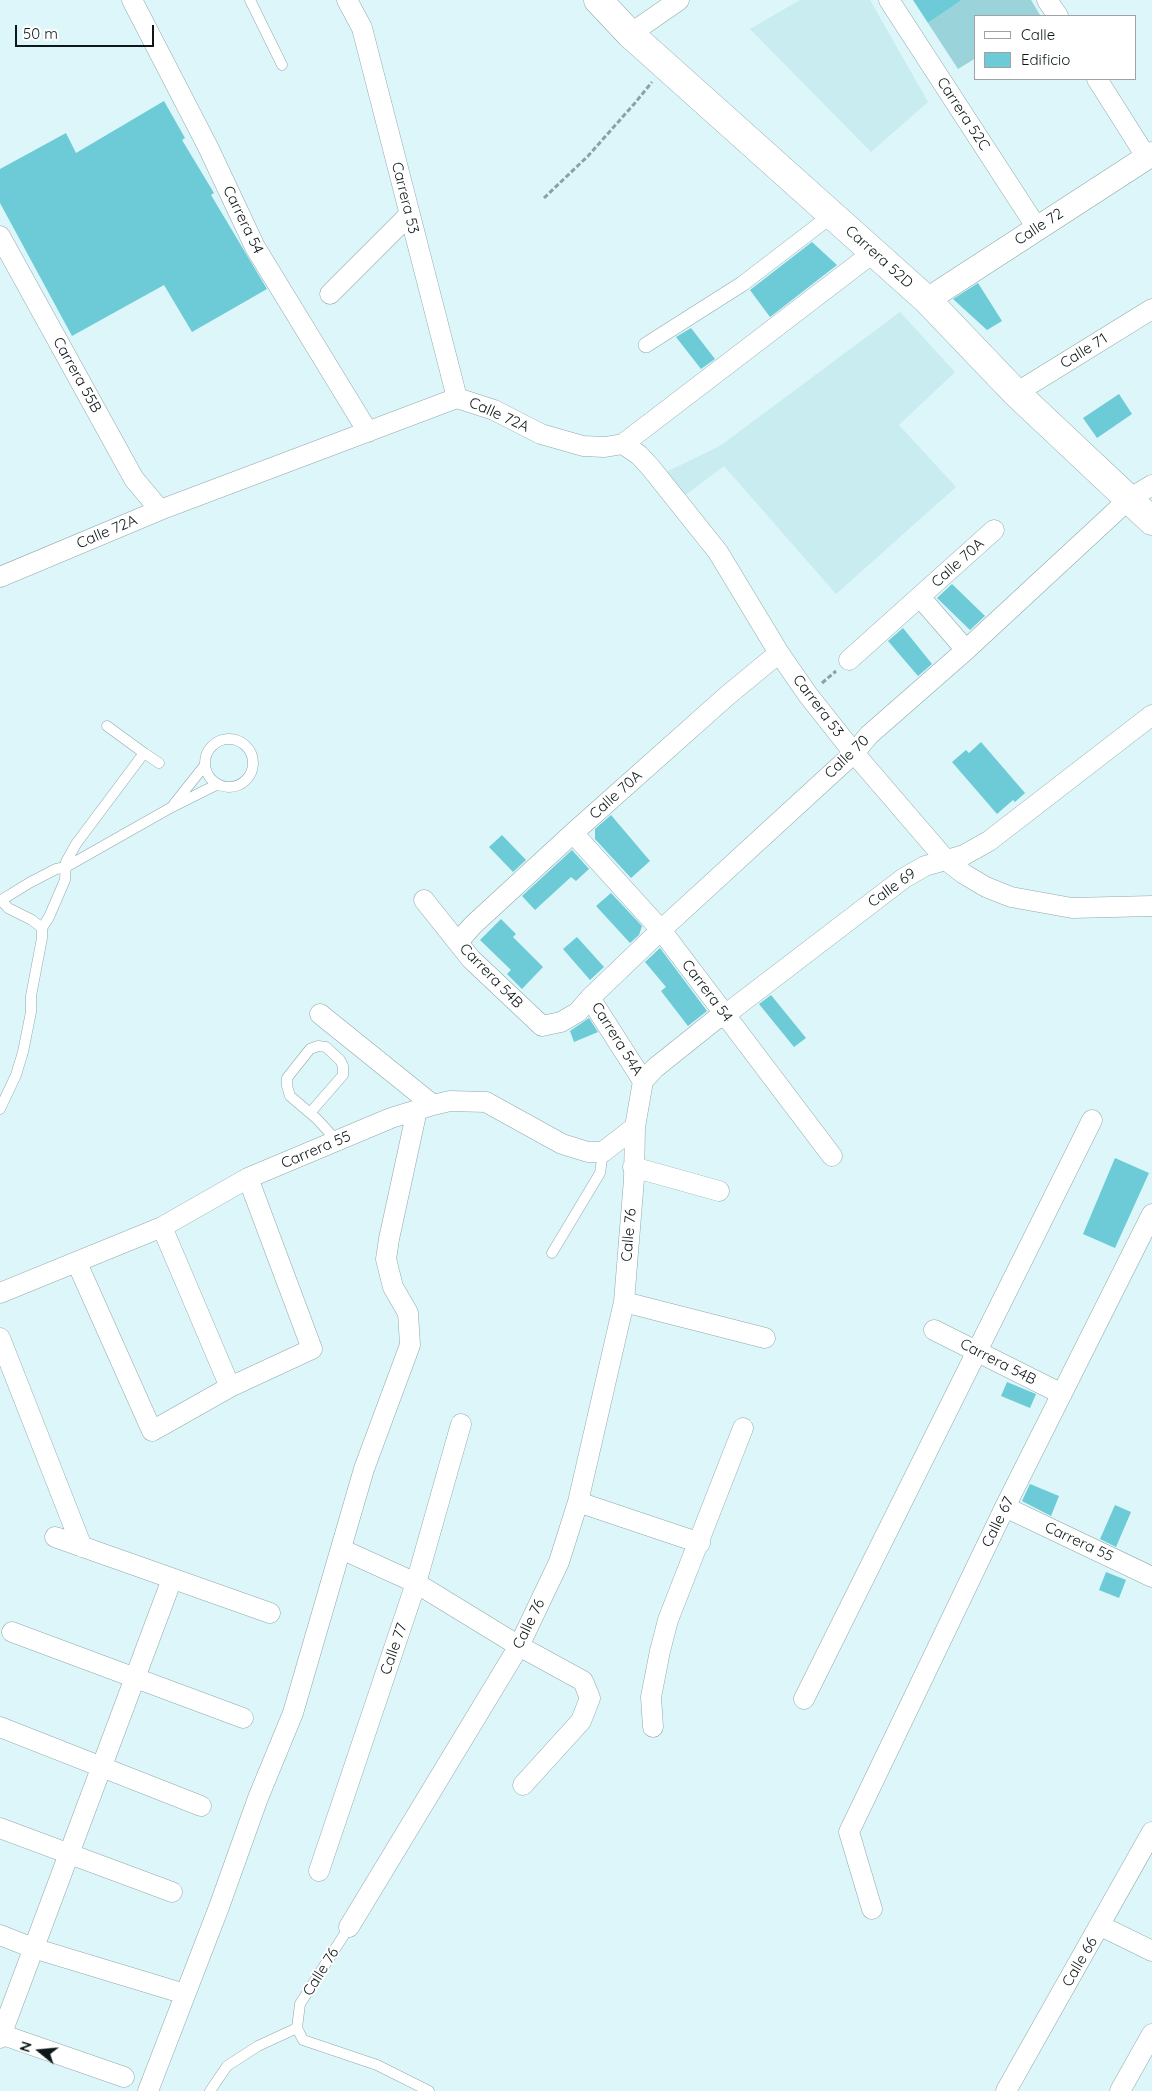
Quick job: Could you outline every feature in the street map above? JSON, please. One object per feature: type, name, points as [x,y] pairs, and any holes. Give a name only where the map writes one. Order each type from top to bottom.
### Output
[{"type":"main road","name":"Carrera 52D","points":[[598,0],[630,34],[927,300],[1016,393],[1152,521]]},
{"type":"street","name":"Carrera 54","points":[[132,0],[208,147],[255,247],[368,432]]},
{"type":"street","name":"Carrera 53","points":[[347,0],[362,28],[457,398]]},
{"type":"street","points":[[630,34],[678,0]]},
{"type":"street","name":"Carrera 52C","points":[[889,0],[1037,228]]},
{"type":"street","points":[[1048,0],[1057,15]]},
{"type":"street","points":[[1098,80],[1149,156]]},
{"type":"street","name":"Calle 72","points":[[927,300],[1149,156]]},
{"type":"street","points":[[646,345],[742,284],[832,214]]},
{"type":"street","points":[[330,294],[409,215]]},
{"type":"street","name":"Carrera 55B","points":[[0,236],[134,479],[160,510]]},
{"type":"street","points":[[623,444],[874,252]]},
{"type":"street","name":"Calle 71","points":[[1016,393],[1152,309]]},
{"type":"street","name":"Calle 72A","points":[[0,577],[160,510],[457,398],[494,410],[541,434],[583,446],[605,447],[623,444]]},
{"type":"street","name":"Carrera 53","points":[[623,444],[639,454],[718,552],[779,653],[808,695],[854,753],[946,860],[971,879],[1011,897],[1072,908],[1152,906]]},
{"type":"street","name":"Calle 70","points":[[542,1026],[561,1022],[578,1012],[590,998],[661,930],[854,753],[869,736],[966,650],[1129,499],[1152,484]]},
{"type":"street","name":"Calle 70A","points":[[848,660],[994,530]]},
{"type":"street","points":[[920,597],[966,650]]},
{"type":"street","name":"Calle 70A","points":[[458,942],[473,925],[573,833],[728,694],[779,653]]},
{"type":"street","name":"Calle 69","points":[[643,1081],[656,1068],[715,1020],[904,878],[924,866],[964,855],[989,841],[1152,715]]},
{"type":"street","name":"Carrera 54","points":[[573,833],[661,930],[832,1156]]},
{"type":"street","name":"Carrera 54B","points":[[424,900],[471,958],[542,1026]]},
{"type":"street","name":"Carrera 54A","points":[[590,998],[643,1081]]},
{"type":"street","points":[[148,2091],[258,1798],[293,1713],[364,1469],[410,1345],[408,1313],[394,1287],[386,1259],[389,1239],[425,1108],[320,1014]]},
{"type":"street","name":"Calle 76","points":[[349,1927],[519,1646],[559,1562],[578,1502],[624,1302],[635,1127],[643,1081]]},
{"type":"street","name":"Carrera 55","points":[[0,1293],[162,1227],[248,1178],[391,1118],[450,1101],[486,1102],[519,1122],[562,1144],[588,1152],[603,1152]]},
{"type":"street","points":[[804,1699],[1092,1120]]},
{"type":"street","points":[[603,1152],[635,1127]]},
{"type":"street","points":[[633,1167],[719,1192]]},
{"type":"street","points":[[77,1263],[152,1431],[230,1387],[312,1349],[248,1178]]},
{"type":"street","name":"Calle 67","points":[[872,1909],[849,1832],[1005,1507],[1152,1214]]},
{"type":"street","points":[[162,1227],[230,1387]]},
{"type":"street","points":[[624,1302],[765,1338]]},
{"type":"street","name":"Carrera 54B","points":[[934,1330],[1062,1394]]},
{"type":"street","points":[[0,1338],[82,1547]]},
{"type":"street","name":"Calle 77","points":[[318,1871],[416,1583],[461,1424]]},
{"type":"street","points":[[653,1726],[652,1697],[660,1651],[668,1620],[700,1543],[743,1428]]},
{"type":"street","points":[[578,1502],[700,1543]]},
{"type":"street","name":"Carrera 55","points":[[1005,1507],[1152,1577]]},
{"type":"street","points":[[55,1537],[270,1613]]},
{"type":"street","points":[[341,1549],[416,1583],[519,1646],[583,1682],[590,1698],[580,1721],[523,1785]]},
{"type":"street","points":[[124,2077],[0,2035],[172,1579]]},
{"type":"street","points":[[12,1632],[243,1718]]},
{"type":"street","points":[[0,1727],[201,1806]]},
{"type":"street","points":[[0,1828],[172,1892]]},
{"type":"street","name":"Calle 66","points":[[1006,2091],[1101,1926],[1152,1832]]},
{"type":"street","points":[[1101,1926],[1152,1951]]},
{"type":"street","points":[[0,1935],[32,1948],[185,1994]]},
{"type":"street","points":[[1120,2091],[1152,2034]]},
{"type":"lane","points":[[250,0],[282,65]]},
{"type":"lane","points":[[107,726],[159,763]]},
{"type":"lane","points":[[172,807],[205,765],[210,748],[216,742],[234,739],[243,743],[249,748],[254,764],[247,779],[241,784],[225,787],[212,779],[205,765]]},
{"type":"lane","points":[[0,1108],[16,1075],[23,1052],[31,1012],[31,996],[42,938],[42,928],[66,880],[66,867],[69,856],[144,753]]},
{"type":"lane","points":[[42,928],[32,920],[8,908],[0,900],[56,869],[66,867],[172,807],[218,784]]},
{"type":"lane","points":[[310,1113],[343,1075],[343,1066],[340,1060],[326,1047],[318,1046],[310,1049],[286,1078],[290,1096],[310,1113],[337,1141]]},
{"type":"lane","points":[[552,1253],[600,1173],[603,1152]]},
{"type":"lane","name":"Calle 76","points":[[298,2028],[300,2004],[349,1927]]},
{"type":"lane","points":[[210,2091],[226,2066],[258,2046],[298,2028],[303,2040],[377,2065],[429,2091]]},
{"type":"path","points":[[544,198],[594,149],[635,103],[665,65]]},
{"type":"path","points":[[808,695],[848,660]]},
{"type":"shaded area","points":[[800,0],[870,0],[928,102],[871,152],[750,29]]},
{"type":"shaded area","points":[[962,0],[1031,0],[1040,15],[974,15],[974,59],[958,69],[928,23]]},
{"type":"shaded area","points":[[900,312],[955,372],[899,425],[956,487],[836,594],[724,466],[683,497],[664,473],[720,446]]},
{"type":"building","points":[[913,0],[962,0],[928,23]]},
{"type":"building","points":[[164,101],[185,138],[182,140],[214,193],[211,195],[267,289],[192,332],[164,285],[72,336],[0,203],[0,169],[66,133],[76,153]]},
{"type":"building","points":[[812,242],[837,265],[770,317],[750,290]]},
{"type":"building","points":[[978,283],[1002,321],[987,330],[953,299]]},
{"type":"building","points":[[691,328],[715,359],[701,369],[676,337]]},
{"type":"building","points":[[1119,394],[1132,414],[1097,438],[1083,418]]},
{"type":"building","points":[[952,584],[985,616],[970,630],[937,598]]},
{"type":"building","points":[[903,628],[932,664],[918,676],[888,641]]},
{"type":"building","points":[[981,742],[1025,793],[1015,802],[1013,800],[997,814],[952,762],[966,750],[969,753]]},
{"type":"building","points":[[611,815],[650,861],[631,878],[595,839],[595,829]]},
{"type":"building","points":[[502,835],[526,860],[513,872],[489,847]]},
{"type":"building","points":[[572,850],[589,869],[576,881],[571,877],[535,910],[522,896]]},
{"type":"building","points":[[611,893],[642,926],[639,935],[630,943],[596,906]]},
{"type":"building","points":[[501,919],[516,934],[513,937],[543,967],[522,989],[507,974],[511,970],[480,940]]},
{"type":"building","points":[[577,937],[604,967],[590,980],[563,949]]},
{"type":"building","points":[[660,948],[707,1011],[688,1026],[661,991],[666,987],[645,962]]},
{"type":"building","points":[[771,995],[806,1038],[794,1047],[759,1004]]},
{"type":"building","points":[[589,1018],[598,1032],[574,1042],[570,1031]]},
{"type":"building","points":[[1115,1158],[1149,1173],[1115,1248],[1083,1234]]},
{"type":"building","points":[[1007,1382],[1036,1394],[1030,1408],[1001,1396]]},
{"type":"building","points":[[1030,1484],[1059,1496],[1051,1516],[1022,1501]]},
{"type":"building","points":[[1115,1505],[1131,1512],[1116,1547],[1100,1539]]},
{"type":"building","points":[[1106,1572],[1126,1580],[1119,1598],[1099,1590]]}]
